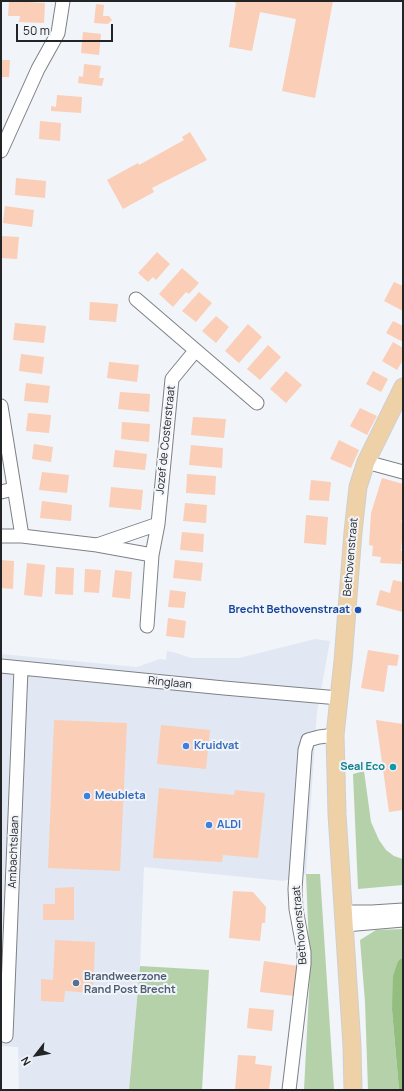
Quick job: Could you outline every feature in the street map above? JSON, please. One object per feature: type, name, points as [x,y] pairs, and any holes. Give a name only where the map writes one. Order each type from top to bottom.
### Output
[{"type":"main road","name":"Bethovenstraat","points":[[353,1090],[352,1046],[337,814],[335,735],[358,487],[366,462],[403,388]]},
{"type":"street","points":[[1,151],[38,69],[58,33],[63,1]]},
{"type":"street","points":[[136,299],[257,403]]},
{"type":"street","name":"Jozef de Costerstraat","points":[[147,626],[152,555],[158,524],[172,379],[195,350]]},
{"type":"street","points":[[1,406],[22,536]]},
{"type":"street","points":[[366,462],[403,472]]},
{"type":"street","points":[[1,492],[14,489]]},
{"type":"street","points":[[97,545],[158,524]]},
{"type":"street","points":[[1,536],[22,536],[97,545],[152,555]]},
{"type":"street","name":"Ringlaan","points":[[1,666],[339,698]]},
{"type":"street","name":"Ambachtslaan","points":[[6,1036],[6,909],[21,669]]},
{"type":"street","name":"Bethovenstraat","points":[[289,1090],[304,964],[304,952],[296,909],[296,890],[305,750],[308,740],[335,735]]},
{"type":"street","points":[[344,918],[372,912],[403,910]]},
{"type":"street","points":[[344,918],[403,920]]},
{"type":"shaded area","points":[[315,639],[330,641],[317,712],[306,874],[283,881],[144,867],[140,966],[129,1090],[19,1090],[18,1047],[1,1046],[1,654],[137,667],[160,659],[166,660],[167,651],[191,658],[239,658]]},
{"type":"green space","points":[[364,771],[371,822],[379,840],[386,850],[394,856],[403,859],[403,885],[358,889],[353,774]]},
{"type":"green space","points":[[306,874],[320,874],[334,1090],[304,1090],[310,972]]},
{"type":"green space","points":[[403,929],[403,957],[398,961],[392,1010],[399,1090],[368,1090],[365,1002],[360,940],[376,930]]},
{"type":"green space","points":[[403,957],[403,1090],[399,1090],[392,1010],[393,976],[398,961]]},
{"type":"green space","points":[[140,966],[209,970],[202,1090],[129,1090]]},
{"type":"building","points":[[9,1],[45,3],[44,23],[19,22],[20,16],[8,16]]},
{"type":"building","points":[[232,1],[333,1],[315,98],[282,91],[296,19],[260,12],[252,51],[229,47],[236,3]]},
{"type":"building","points":[[96,4],[104,5],[103,16],[109,16],[112,20],[108,24],[94,23]]},
{"type":"building","points":[[83,32],[101,34],[99,55],[81,53]]},
{"type":"building","points":[[1,60],[10,60],[9,77],[1,77]]},
{"type":"building","points":[[84,64],[101,66],[99,78],[104,78],[102,86],[78,83],[79,76],[83,77]]},
{"type":"building","points":[[57,95],[82,97],[81,113],[51,111],[51,106],[56,107]]},
{"type":"building","points":[[40,121],[61,123],[60,141],[39,139]]},
{"type":"building","points":[[190,132],[207,160],[152,188],[154,192],[123,209],[107,180],[138,163],[139,165],[184,140],[182,137]]},
{"type":"building","points":[[16,178],[46,181],[45,198],[15,195]]},
{"type":"building","points":[[5,206],[34,210],[32,227],[3,223]]},
{"type":"building","points":[[1,236],[19,237],[17,259],[1,258]]},
{"type":"building","points":[[157,252],[170,264],[156,280],[153,277],[148,282],[138,273]]},
{"type":"building","points":[[182,268],[199,283],[189,294],[186,292],[173,307],[159,294]]},
{"type":"building","points":[[394,282],[403,286],[403,311],[384,301]]},
{"type":"building","points":[[199,292],[212,303],[196,322],[182,311]]},
{"type":"building","points":[[90,302],[118,304],[116,322],[89,320]]},
{"type":"building","points":[[216,316],[229,327],[216,343],[202,331]]},
{"type":"building","points":[[393,321],[403,326],[403,342],[386,333]]},
{"type":"building","points":[[15,323],[46,326],[44,343],[13,340]]},
{"type":"building","points":[[248,324],[262,337],[239,363],[225,351]]},
{"type":"building","points":[[393,342],[403,348],[403,360],[397,370],[382,361]]},
{"type":"building","points":[[268,345],[281,357],[260,380],[247,369]]},
{"type":"building","points":[[21,354],[44,357],[42,374],[19,371]]},
{"type":"building","points":[[109,362],[139,365],[137,382],[107,378]]},
{"type":"building","points":[[286,371],[302,385],[286,403],[270,389]]},
{"type":"building","points":[[373,371],[388,379],[381,392],[366,384]]},
{"type":"building","points":[[26,383],[50,386],[48,403],[24,401]]},
{"type":"building","points":[[120,392],[150,394],[149,412],[118,409]]},
{"type":"building","points":[[360,408],[377,416],[367,435],[350,426]]},
{"type":"building","points":[[28,413],[51,415],[49,433],[26,431]]},
{"type":"building","points":[[193,417],[226,419],[224,438],[191,435]]},
{"type":"building","points":[[122,422],[150,424],[149,442],[121,439]]},
{"type":"building","points":[[339,440],[359,450],[351,468],[330,459]]},
{"type":"building","points":[[34,444],[53,447],[51,462],[32,459]]},
{"type":"building","points":[[191,445],[223,448],[222,468],[189,465]]},
{"type":"building","points":[[115,450],[147,454],[145,470],[113,467]]},
{"type":"building","points":[[42,472],[69,475],[67,493],[39,490]]},
{"type":"building","points":[[187,474],[216,476],[215,495],[186,493]]},
{"type":"building","points":[[382,478],[403,484],[403,516],[401,522],[403,523],[403,529],[401,551],[403,551],[403,561],[401,561],[401,564],[380,563],[381,557],[372,556],[373,546],[369,545],[371,513]]},
{"type":"building","points":[[311,480],[331,482],[329,501],[309,500]]},
{"type":"building","points":[[111,487],[143,490],[141,510],[109,507]]},
{"type":"building","points":[[42,501],[72,505],[71,521],[40,518]]},
{"type":"building","points":[[185,503],[207,505],[206,523],[183,521]]},
{"type":"building","points":[[306,515],[328,517],[326,545],[304,543]]},
{"type":"building","points":[[182,532],[204,534],[203,552],[180,550]]},
{"type":"building","points":[[1,560],[14,561],[13,589],[1,588]]},
{"type":"building","points":[[175,560],[203,563],[201,581],[173,578]]},
{"type":"building","points":[[27,563],[45,565],[42,597],[24,595]]},
{"type":"building","points":[[56,567],[74,568],[73,595],[55,594]]},
{"type":"building","points":[[85,569],[101,570],[99,593],[84,592]]},
{"type":"building","points":[[115,570],[132,572],[130,599],[112,597]]},
{"type":"building","points":[[393,580],[403,582],[403,612],[376,605],[380,590],[390,593]]},
{"type":"building","points":[[170,590],[186,592],[184,608],[168,607]]},
{"type":"building","points":[[168,618],[186,621],[184,638],[166,636]]},
{"type":"building","points":[[368,650],[399,655],[397,666],[388,665],[384,692],[361,688]]},
{"type":"building","name":"Meubleta","points":[[54,720],[127,723],[120,871],[48,868]]},
{"type":"building","name":"Seal Eco","points":[[376,720],[403,724],[403,810],[389,812]]},
{"type":"building","points":[[161,725],[210,730],[206,769],[157,764]]},
{"type":"building","name":"ALDI","points":[[159,788],[234,795],[235,790],[265,793],[258,858],[223,855],[222,862],[153,858]]},
{"type":"building","points":[[74,887],[74,920],[43,920],[43,904],[55,904],[55,888]]},
{"type":"building","points":[[233,891],[253,892],[266,907],[265,923],[262,923],[260,941],[229,938]]},
{"type":"building","points":[[55,940],[95,942],[93,993],[65,991],[64,1002],[41,1001],[41,979],[53,980]]},
{"type":"building","points":[[264,961],[298,966],[294,996],[260,992]]},
{"type":"building","points":[[249,1008],[274,1010],[272,1031],[247,1028]]},
{"type":"building","points":[[238,1055],[256,1056],[255,1064],[272,1066],[269,1090],[235,1090]]},
{"type":"place","name":"Brecht Bethovenstraat","points":[[358,610]]},
{"type":"place","name":"Kruidvat","points":[[186,746]]},
{"type":"place","name":"Seal Eco","points":[[393,767]]},
{"type":"place","name":"Meubleta","points":[[87,796]]},
{"type":"place","name":"ALDI","points":[[209,825]]},
{"type":"place","name":"Brandweerzone Rand Post Brecht","points":[[76,983]]}]
